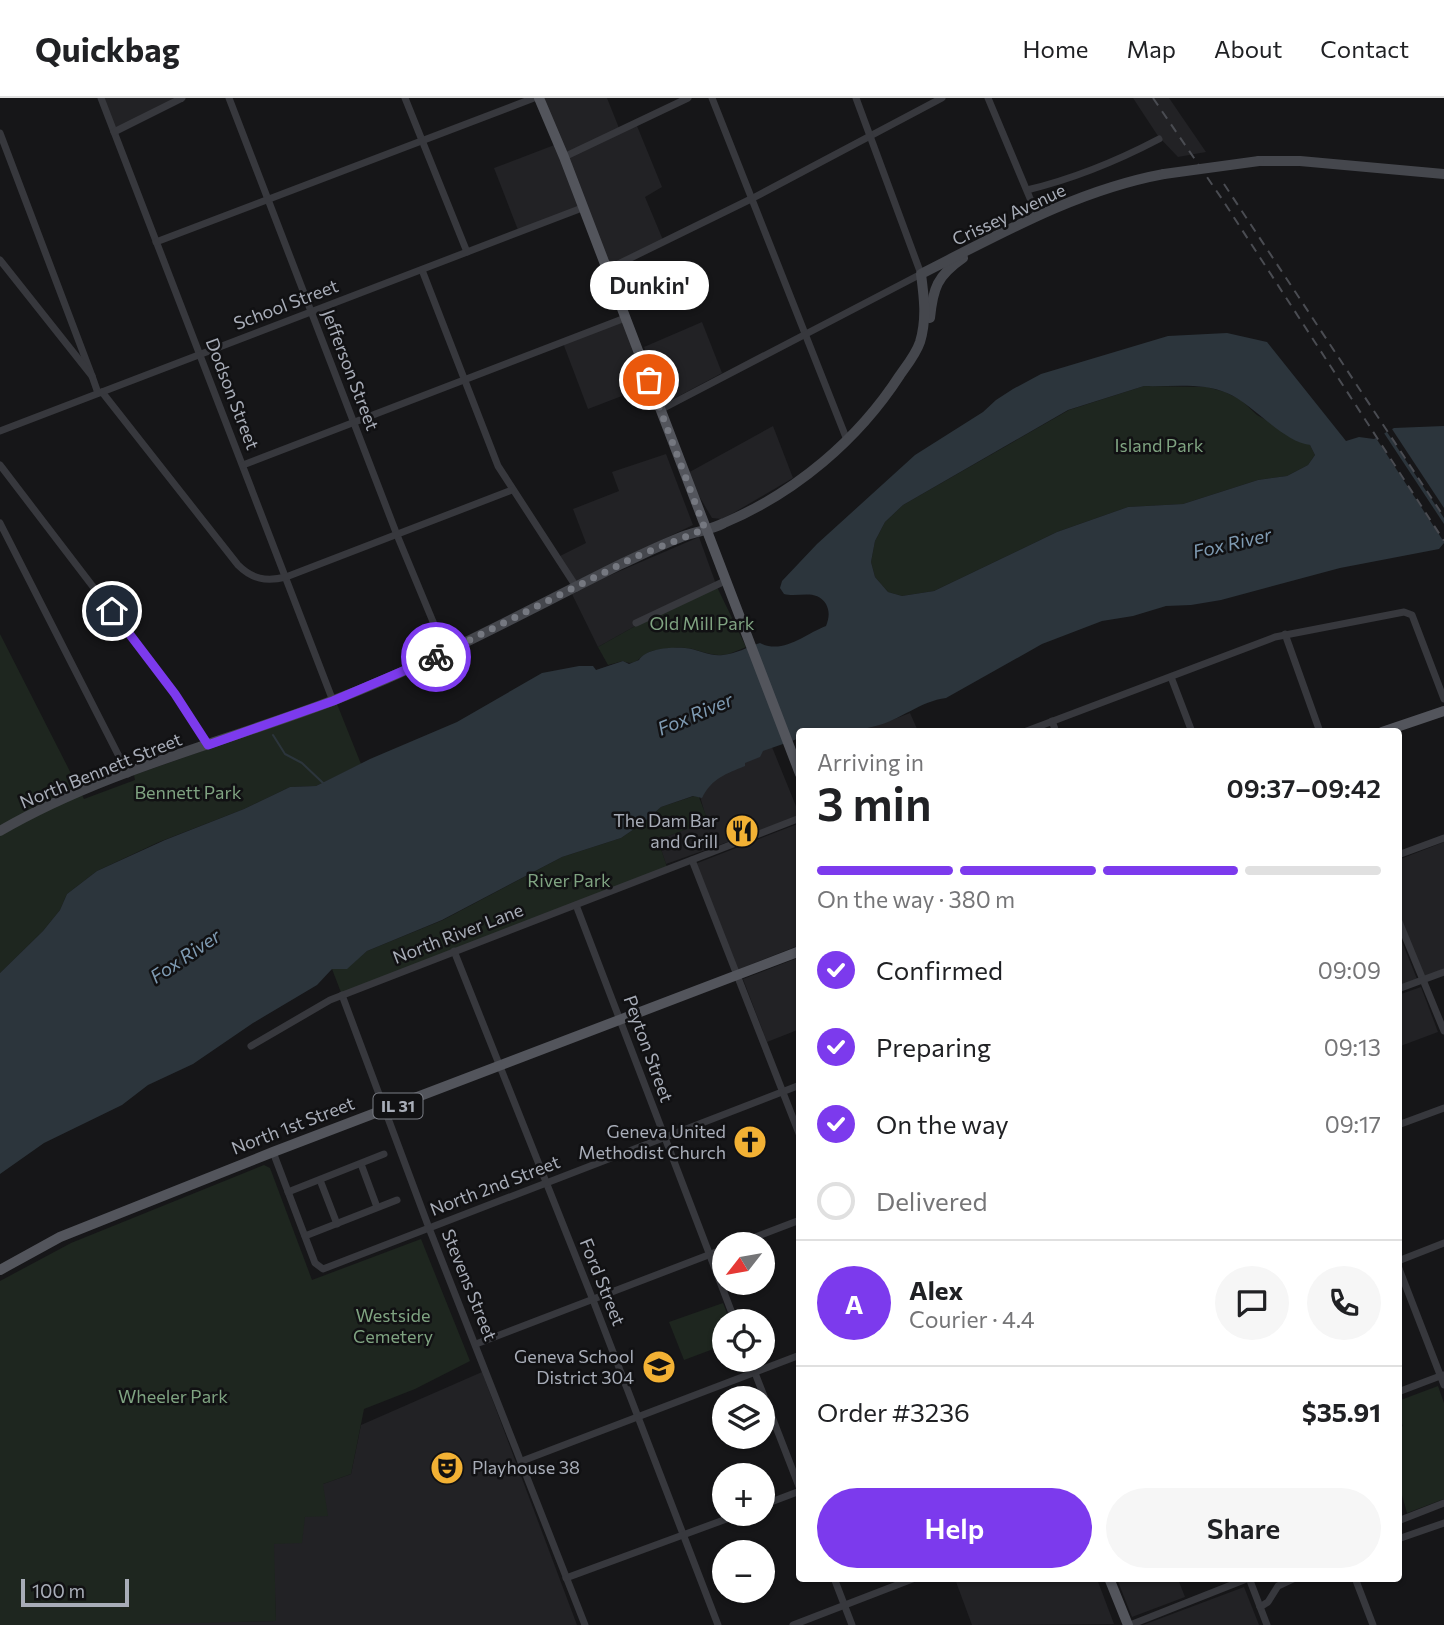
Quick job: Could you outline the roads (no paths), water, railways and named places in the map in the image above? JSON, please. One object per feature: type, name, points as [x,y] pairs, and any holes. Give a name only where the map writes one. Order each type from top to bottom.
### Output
[{"type":"main road","points":[[536,98],[564,157],[796,764]]},
{"type":"main road","name":"Crissey Avenue","points":[[921,274],[1037,215],[1131,180],[1259,161],[1300,161],[1444,174]]},
{"type":"main road","points":[[920,341],[930,321],[933,292],[943,273],[995,237]]},
{"type":"main road","points":[[920,341],[925,313],[921,274]]},
{"type":"main road","name":"North Bennett Street","points":[[0,831],[35,810],[333,701],[446,653],[635,557],[733,519],[782,492],[811,472],[847,440],[883,400],[915,353],[920,341]]},
{"type":"main road","points":[[1394,728],[1443,712]]},
{"type":"main road","name":"North 1st Street","points":[[0,1270],[60,1237],[273,1152],[796,953]]},
{"type":"main road","points":[[1111,1582],[1129,1625]]},
{"type":"street","name":"Dodson Street","points":[[101,98],[333,701]]},
{"type":"street","points":[[114,132],[182,98]]},
{"type":"street","name":"Jefferson Street","points":[[229,98],[397,535],[446,653]]},
{"type":"street","points":[[405,98],[467,252]]},
{"type":"street","points":[[156,242],[536,98]]},
{"type":"street","points":[[564,157],[688,98]]},
{"type":"street","points":[[712,98],[847,440]]},
{"type":"street","points":[[856,98],[921,274]]},
{"type":"street","points":[[606,270],[753,198],[942,98]]},
{"type":"street","points":[[988,98],[1037,215]]},
{"type":"street","points":[[0,133],[100,392],[246,572],[266,580],[286,577],[512,490]]},
{"type":"street","name":"Crissey Avenue","points":[[1027,190],[1050,185],[1115,162],[1159,139]]},
{"type":"street","name":"School Street","points":[[0,431],[582,208]]},
{"type":"street","points":[[0,260],[92,376]]},
{"type":"street","points":[[422,270],[498,466],[577,588]]},
{"type":"street","name":"Crissey Avenue","points":[[660,410],[921,274]]},
{"type":"street","points":[[243,465],[625,318]]},
{"type":"street","points":[[0,466],[175,694],[208,745]]},
{"type":"street","points":[[0,523],[128,774]]},
{"type":"street","points":[[636,623],[725,581]]},
{"type":"street","points":[[1034,728],[1285,634],[1404,612],[1412,615],[1444,699]]},
{"type":"street","points":[[1285,634],[1319,728]]},
{"type":"street","points":[[1171,677],[1190,728]]},
{"type":"street","points":[[1052,721],[1055,728]]},
{"type":"street","name":"North River Lane","points":[[251,1046],[342,995],[796,820]]},
{"type":"street","points":[[1402,854],[1444,838]]},
{"type":"street","points":[[692,860],[796,1126]]},
{"type":"street","name":"Peyton Street","points":[[576,905],[730,1309]]},
{"type":"street","points":[[1402,929],[1444,1031]]},
{"type":"street","name":"Ford Street","points":[[454,951],[593,1300],[718,1625]]},
{"type":"street","points":[[1402,988],[1444,972]]},
{"type":"street","name":"Stevens Street","points":[[342,995],[429,1228],[585,1625]]},
{"type":"street","name":"North 2nd Street","points":[[305,1236],[318,1268],[323,1269],[796,1086]]},
{"type":"street","points":[[1402,1124],[1444,1108]]},
{"type":"street","points":[[273,1152],[305,1236],[397,1199]]},
{"type":"street","points":[[288,1192],[384,1154]]},
{"type":"street","points":[[361,1164],[377,1207]]},
{"type":"street","points":[[320,1180],[337,1224]]},
{"type":"street","points":[[769,1232],[796,1222]]},
{"type":"street","points":[[1402,1259],[1444,1243]]},
{"type":"street","points":[[476,1344],[710,1255]]},
{"type":"street","points":[[1402,1276],[1444,1385]]},
{"type":"street","points":[[775,1364],[796,1357]]},
{"type":"street","points":[[522,1461],[755,1372],[796,1480]]},
{"type":"street","points":[[1402,1390],[1442,1375]]},
{"type":"street","points":[[775,1500],[796,1492]]},
{"type":"street","points":[[1402,1519],[1444,1503]]},
{"type":"street","points":[[1402,1538],[1444,1523]]},
{"type":"street","points":[[566,1578],[712,1524]]},
{"type":"street","points":[[836,1582],[852,1625]]},
{"type":"street","points":[[793,1625],[905,1582]]},
{"type":"street","points":[[1129,1625],[1239,1582]]},
{"type":"street","points":[[1251,1582],[1267,1625]]},
{"type":"street","points":[[1260,1607],[1270,1600],[1278,1586],[1286,1582]]},
{"type":"street","points":[[1357,1582],[1373,1625]]},
{"type":"water","name":"Fox River","points":[[1227,333],[1267,342],[1346,441],[1359,437],[1374,439],[1394,428],[1444,426],[1444,543],[1439,549],[1340,568],[1221,600],[1166,606],[1133,616],[1102,621],[1042,644],[946,698],[928,703],[885,723],[867,728],[796,728],[796,739],[763,751],[760,757],[720,778],[702,798],[693,796],[661,807],[621,838],[562,857],[442,920],[367,951],[347,969],[332,969],[317,985],[253,1023],[193,1064],[148,1085],[122,1105],[44,1143],[0,1174],[0,973],[43,931],[60,910],[67,894],[97,871],[165,840],[244,809],[290,787],[316,786],[370,759],[457,722],[542,673],[579,666],[593,666],[596,670],[623,661],[629,664],[647,653],[667,648],[685,648],[723,655],[760,643],[777,647],[826,626],[829,615],[822,599],[812,595],[784,594],[780,588],[782,581],[817,544],[915,455],[983,412],[1013,389],[1041,374],[1168,336]],"holes":[[[1144,386],[1197,386],[1237,398],[1289,437],[1310,445],[1315,455],[1308,465],[1287,476],[1258,480],[1183,504],[1128,507],[1057,532],[934,591],[902,596],[888,592],[875,577],[871,562],[875,541],[885,522],[903,505],[1068,410]]]},
{"type":"waterway","points":[[273,735],[285,754],[302,763],[323,783]]},
{"type":"railway","points":[[1153,98],[1222,199],[1444,541]]},
{"type":"railway","points":[[1224,184],[1444,517]]},
{"type":"place","name":"Dunkin'","points":[[649,380]]},
{"type":"place","name":"The Dam Bar and Grill","points":[[742,831]]},
{"type":"place","name":"Geneva United Methodist Church","points":[[750,1142]]},
{"type":"place","name":"Geneva School District 304","points":[[659,1367]]},
{"type":"place","name":"Playhouse 38","points":[[447,1468]]},
{"type":"park label","name":"Island Park","points":[[1159,446]]},
{"type":"park label","name":"Old Mill Park","points":[[702,624]]},
{"type":"park label","name":"Bennett Park","points":[[188,793]]},
{"type":"park label","name":"River Park","points":[[569,881]]},
{"type":"park label","name":"Westside Cemetery","points":[[393,1326]]},
{"type":"park label","name":"Wheeler Park","points":[[173,1397]]}]
